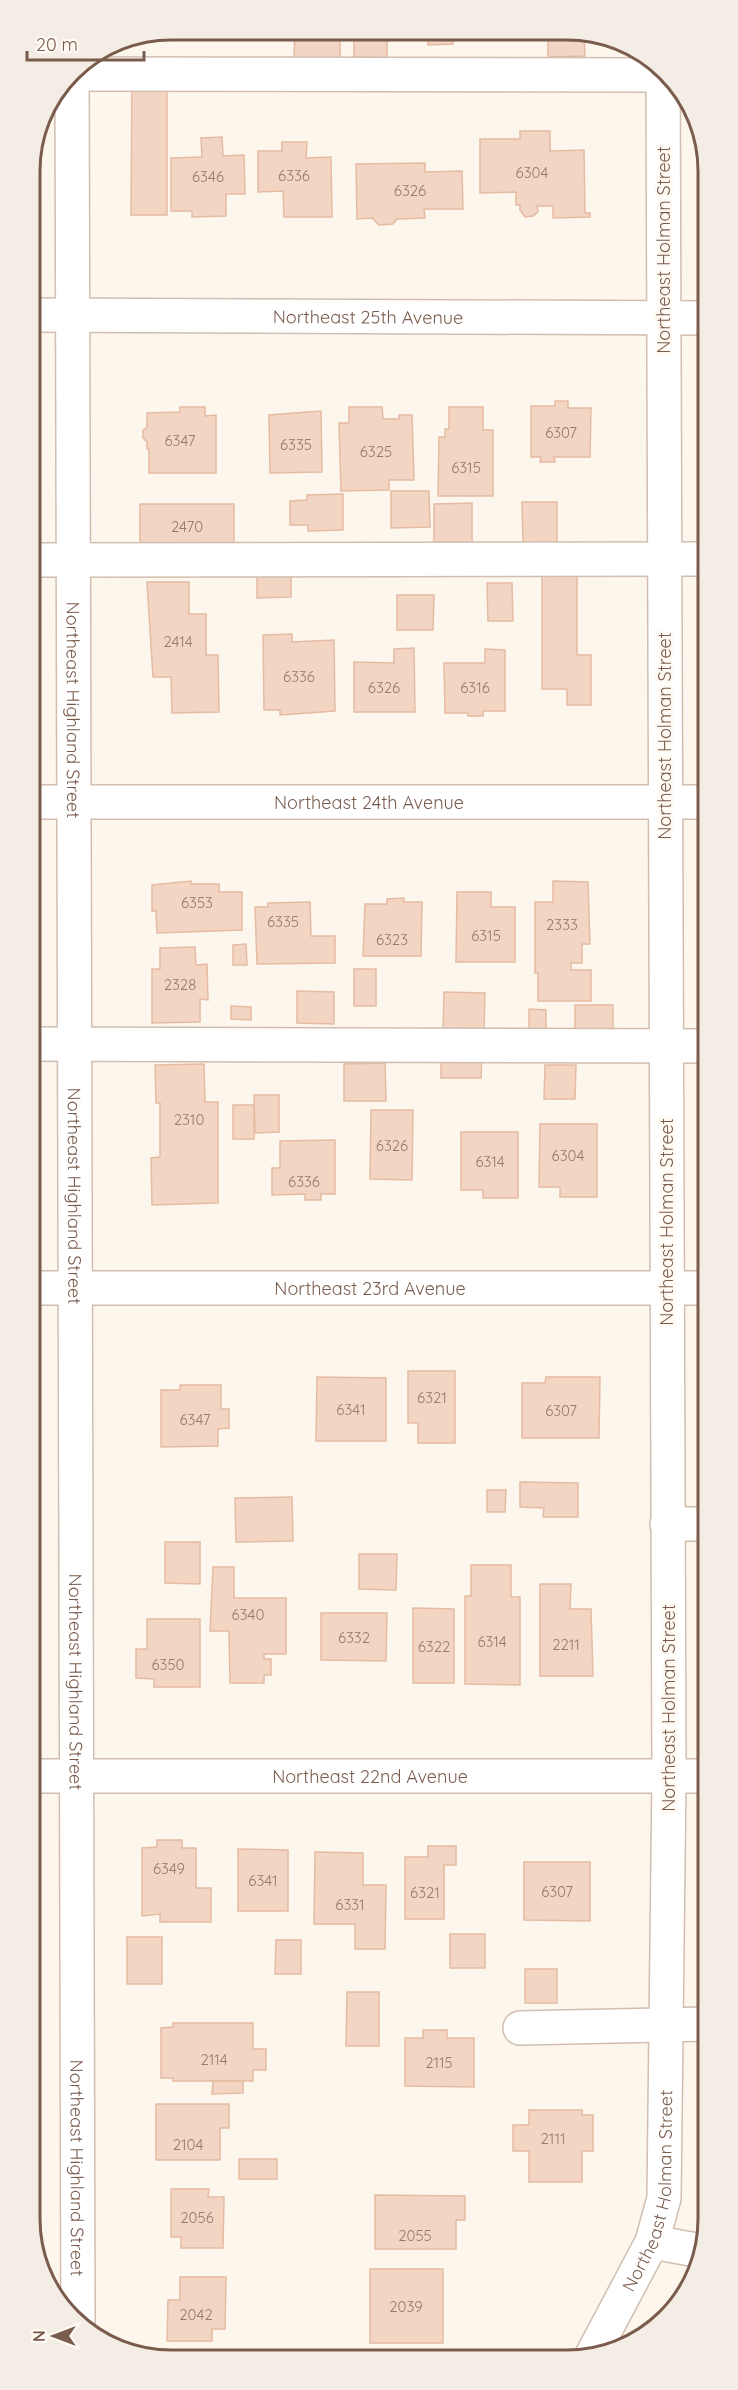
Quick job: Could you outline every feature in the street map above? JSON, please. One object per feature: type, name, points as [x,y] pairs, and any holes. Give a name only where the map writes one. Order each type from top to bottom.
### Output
[{"type":"street","points":[[86,73],[652,73]]},
{"type":"street","name":"Northeast Holman Street","points":[[597,2346],[652,2242],[664,2198],[668,2024],[669,1776],[664,802],[664,84]]},
{"type":"street","name":"Northeast Highland Street","points":[[72,86],[78,2306]]},
{"type":"street","name":"Northeast 25th Avenue","points":[[41,315],[698,318]]},
{"type":"street","points":[[41,560],[698,559]]},
{"type":"street","name":"Northeast 24th Avenue","points":[[41,802],[698,802]]},
{"type":"street","points":[[41,1044],[698,1046]]},
{"type":"street","name":"Northeast 23rd Avenue","points":[[40,1288],[697,1288]]},
{"type":"street","points":[[667,1524],[697,1524]]},
{"type":"street","name":"Northeast 22nd Avenue","points":[[40,1776],[697,1776]]},
{"type":"street","points":[[520,2028],[697,2024]]},
{"type":"street","points":[[652,2242],[693,2249]]},
{"type":"building","points":[[387,40],[387,58],[354,57],[354,41]]},
{"type":"building","points":[[428,40],[453,40],[453,44],[428,45]]},
{"type":"building","points":[[548,40],[584,42],[585,56],[548,57]]},
{"type":"building","points":[[295,41],[340,41],[340,60],[294,59]]},
{"type":"building","points":[[132,75],[167,75],[167,215],[131,215]]},
{"type":"building","points":[[520,131],[550,131],[550,151],[584,150],[585,213],[590,213],[590,217],[553,218],[553,206],[537,206],[538,212],[533,216],[525,217],[520,210],[520,205],[516,205],[516,192],[480,193],[480,139],[520,139]]},
{"type":"building","points":[[222,137],[223,156],[244,155],[245,194],[226,194],[226,216],[192,217],[192,211],[171,211],[171,158],[202,157],[201,138]]},
{"type":"building","points":[[282,142],[307,142],[306,158],[331,157],[332,217],[284,217],[283,191],[258,192],[258,151],[282,151]]},
{"type":"building","points":[[425,163],[425,172],[462,171],[463,209],[424,209],[425,218],[397,219],[393,224],[379,225],[372,218],[357,219],[356,164]]},
{"type":"building","points":[[555,401],[568,401],[568,408],[591,408],[590,457],[554,457],[555,462],[540,462],[541,457],[531,457],[531,406],[555,406]]},
{"type":"building","points":[[180,407],[205,407],[205,416],[216,415],[216,473],[149,473],[149,449],[143,438],[143,430],[147,427],[147,413],[180,412]]},
{"type":"building","points":[[349,407],[382,407],[383,419],[399,419],[399,415],[412,415],[414,480],[389,480],[389,490],[341,491],[339,423],[349,423]]},
{"type":"building","points":[[449,407],[483,407],[483,430],[493,430],[493,496],[438,496],[439,437],[445,437],[445,429],[449,429]]},
{"type":"building","points":[[321,411],[322,472],[270,473],[269,415]]},
{"type":"building","points":[[391,491],[429,491],[430,527],[391,528]]},
{"type":"building","points":[[343,494],[343,530],[308,531],[308,525],[290,525],[290,501],[307,500],[307,495]]},
{"type":"building","points":[[522,502],[557,502],[557,542],[523,543]]},
{"type":"building","points":[[472,503],[472,543],[434,543],[434,504]]},
{"type":"building","points":[[140,504],[234,504],[234,547],[140,547]]},
{"type":"building","points":[[542,568],[577,568],[577,655],[591,655],[591,705],[567,705],[567,689],[542,689]]},
{"type":"building","points":[[291,569],[291,597],[257,598],[257,570]]},
{"type":"building","points":[[147,582],[189,582],[189,614],[206,614],[206,655],[218,655],[219,712],[172,713],[171,677],[153,677]]},
{"type":"building","points":[[487,583],[512,583],[513,621],[488,621]]},
{"type":"building","points":[[397,595],[434,595],[433,630],[397,630]]},
{"type":"building","points":[[292,634],[292,642],[334,640],[335,711],[280,715],[280,710],[264,710],[263,635]]},
{"type":"building","points":[[414,648],[415,712],[354,712],[354,662],[394,663],[394,649]]},
{"type":"building","points":[[485,649],[505,650],[505,711],[483,711],[483,716],[468,716],[468,713],[445,713],[444,663],[485,663]]},
{"type":"building","points":[[191,881],[191,884],[219,884],[219,892],[242,892],[242,930],[157,933],[156,911],[152,911],[152,885]]},
{"type":"building","points":[[553,881],[588,882],[590,944],[582,944],[582,963],[571,963],[571,970],[591,970],[591,1001],[538,1001],[538,973],[535,973],[535,902],[553,902]]},
{"type":"building","points":[[457,892],[491,892],[491,907],[515,907],[515,962],[456,962]]},
{"type":"building","points":[[404,898],[404,902],[422,902],[421,956],[363,956],[365,904],[387,904],[387,899]]},
{"type":"building","points":[[310,902],[311,936],[335,936],[335,963],[257,964],[255,907],[268,907],[268,903]]},
{"type":"building","points":[[246,944],[247,965],[233,965],[233,945]]},
{"type":"building","points":[[195,947],[196,965],[207,964],[208,1000],[200,999],[200,1022],[152,1023],[152,969],[160,969],[160,948]]},
{"type":"building","points":[[354,969],[376,969],[376,1006],[354,1006]]},
{"type":"building","points":[[297,991],[334,992],[334,1024],[297,1023]]},
{"type":"building","points":[[444,992],[485,993],[484,1031],[443,1031]]},
{"type":"building","points":[[575,1005],[613,1005],[613,1029],[575,1029]]},
{"type":"building","points":[[231,1006],[251,1007],[251,1020],[231,1019]]},
{"type":"building","points":[[529,1009],[546,1010],[546,1029],[529,1029]]},
{"type":"building","points":[[441,1054],[482,1054],[481,1078],[441,1078]]},
{"type":"building","points":[[385,1063],[386,1101],[344,1101],[344,1064]]},
{"type":"building","points":[[204,1064],[205,1102],[218,1102],[218,1203],[152,1205],[151,1158],[160,1157],[160,1103],[156,1103],[155,1065]]},
{"type":"building","points":[[545,1065],[576,1065],[575,1099],[544,1099]]},
{"type":"building","points":[[254,1095],[279,1095],[279,1132],[255,1133]]},
{"type":"building","points":[[233,1105],[254,1105],[254,1139],[233,1139]]},
{"type":"building","points":[[371,1110],[413,1110],[412,1180],[370,1179]]},
{"type":"building","points":[[540,1124],[597,1124],[597,1197],[560,1197],[560,1187],[539,1187]]},
{"type":"building","points":[[461,1132],[518,1132],[518,1198],[483,1198],[483,1190],[461,1190]]},
{"type":"building","points":[[335,1140],[335,1194],[321,1194],[321,1200],[305,1200],[305,1194],[272,1195],[272,1168],[280,1168],[280,1141]]},
{"type":"building","points":[[408,1371],[455,1371],[455,1443],[418,1443],[418,1423],[408,1423]]},
{"type":"building","points":[[317,1377],[386,1378],[386,1441],[316,1441]]},
{"type":"building","points":[[546,1377],[600,1377],[599,1438],[522,1438],[522,1383],[545,1383]]},
{"type":"building","points":[[180,1385],[221,1385],[221,1409],[229,1409],[229,1428],[218,1429],[218,1446],[161,1447],[161,1390],[180,1390]]},
{"type":"building","points":[[520,1482],[578,1483],[578,1517],[543,1517],[544,1508],[520,1507]]},
{"type":"building","points":[[487,1490],[506,1490],[505,1512],[487,1512]]},
{"type":"building","points":[[292,1497],[293,1541],[236,1542],[235,1498]]},
{"type":"building","points":[[165,1542],[200,1542],[200,1584],[165,1583]]},
{"type":"building","points":[[359,1554],[397,1554],[396,1590],[359,1589]]},
{"type":"building","points":[[471,1565],[511,1565],[511,1597],[520,1597],[520,1685],[465,1684],[465,1596],[471,1596]]},
{"type":"building","points":[[213,1567],[234,1567],[234,1598],[286,1598],[286,1654],[264,1654],[264,1659],[271,1659],[271,1675],[264,1675],[264,1683],[230,1683],[229,1631],[210,1631]]},
{"type":"building","points":[[540,1584],[571,1584],[570,1609],[591,1609],[593,1676],[540,1676]]},
{"type":"building","points":[[413,1608],[454,1609],[454,1683],[413,1683]]},
{"type":"building","points":[[321,1613],[387,1613],[386,1661],[321,1660]]},
{"type":"building","points":[[147,1619],[200,1619],[200,1687],[154,1687],[154,1679],[136,1678],[136,1649],[147,1649]]},
{"type":"building","points":[[157,1840],[182,1840],[182,1848],[196,1848],[196,1888],[211,1888],[211,1922],[160,1922],[160,1914],[142,1916],[142,1848],[157,1847]]},
{"type":"building","points":[[428,1846],[456,1846],[456,1865],[444,1865],[444,1919],[405,1919],[405,1857],[428,1857]]},
{"type":"building","points":[[238,1849],[288,1850],[288,1911],[238,1911]]},
{"type":"building","points":[[315,1852],[363,1853],[363,1885],[386,1885],[385,1949],[355,1949],[355,1924],[314,1924]]},
{"type":"building","points":[[524,1862],[590,1862],[590,1921],[524,1920]]},
{"type":"building","points":[[450,1934],[485,1934],[485,1968],[450,1968]]},
{"type":"building","points":[[127,1937],[162,1937],[162,1984],[127,1984]]},
{"type":"building","points":[[276,1940],[301,1940],[301,1974],[275,1974]]},
{"type":"building","points":[[525,1969],[557,1969],[557,2003],[525,2003]]},
{"type":"building","points":[[347,1992],[379,1992],[379,2046],[346,2046]]},
{"type":"building","points":[[173,2023],[253,2023],[253,2049],[266,2049],[266,2070],[253,2070],[253,2081],[173,2081],[173,2078],[161,2078],[161,2028],[173,2027]]},
{"type":"building","points":[[423,2030],[447,2030],[447,2038],[474,2038],[474,2087],[405,2086],[405,2038],[423,2038]]},
{"type":"building","points":[[213,2081],[243,2081],[243,2093],[212,2094]]},
{"type":"building","points":[[156,2104],[229,2104],[229,2128],[220,2128],[220,2160],[156,2160]]},
{"type":"building","points":[[529,2110],[582,2110],[582,2115],[593,2115],[593,2151],[582,2151],[582,2182],[529,2182],[529,2151],[513,2151],[513,2125],[529,2125]]},
{"type":"building","points":[[239,2159],[277,2159],[277,2179],[239,2179]]},
{"type":"building","points":[[171,2189],[209,2189],[208,2197],[224,2197],[223,2248],[181,2248],[181,2237],[171,2237]]},
{"type":"building","points":[[375,2195],[465,2196],[465,2220],[456,2220],[456,2249],[375,2249]]},
{"type":"building","points":[[370,2269],[443,2269],[443,2343],[370,2343]]},
{"type":"building","points":[[180,2277],[226,2277],[225,2329],[212,2329],[212,2341],[167,2341],[168,2300],[180,2300]]}]
